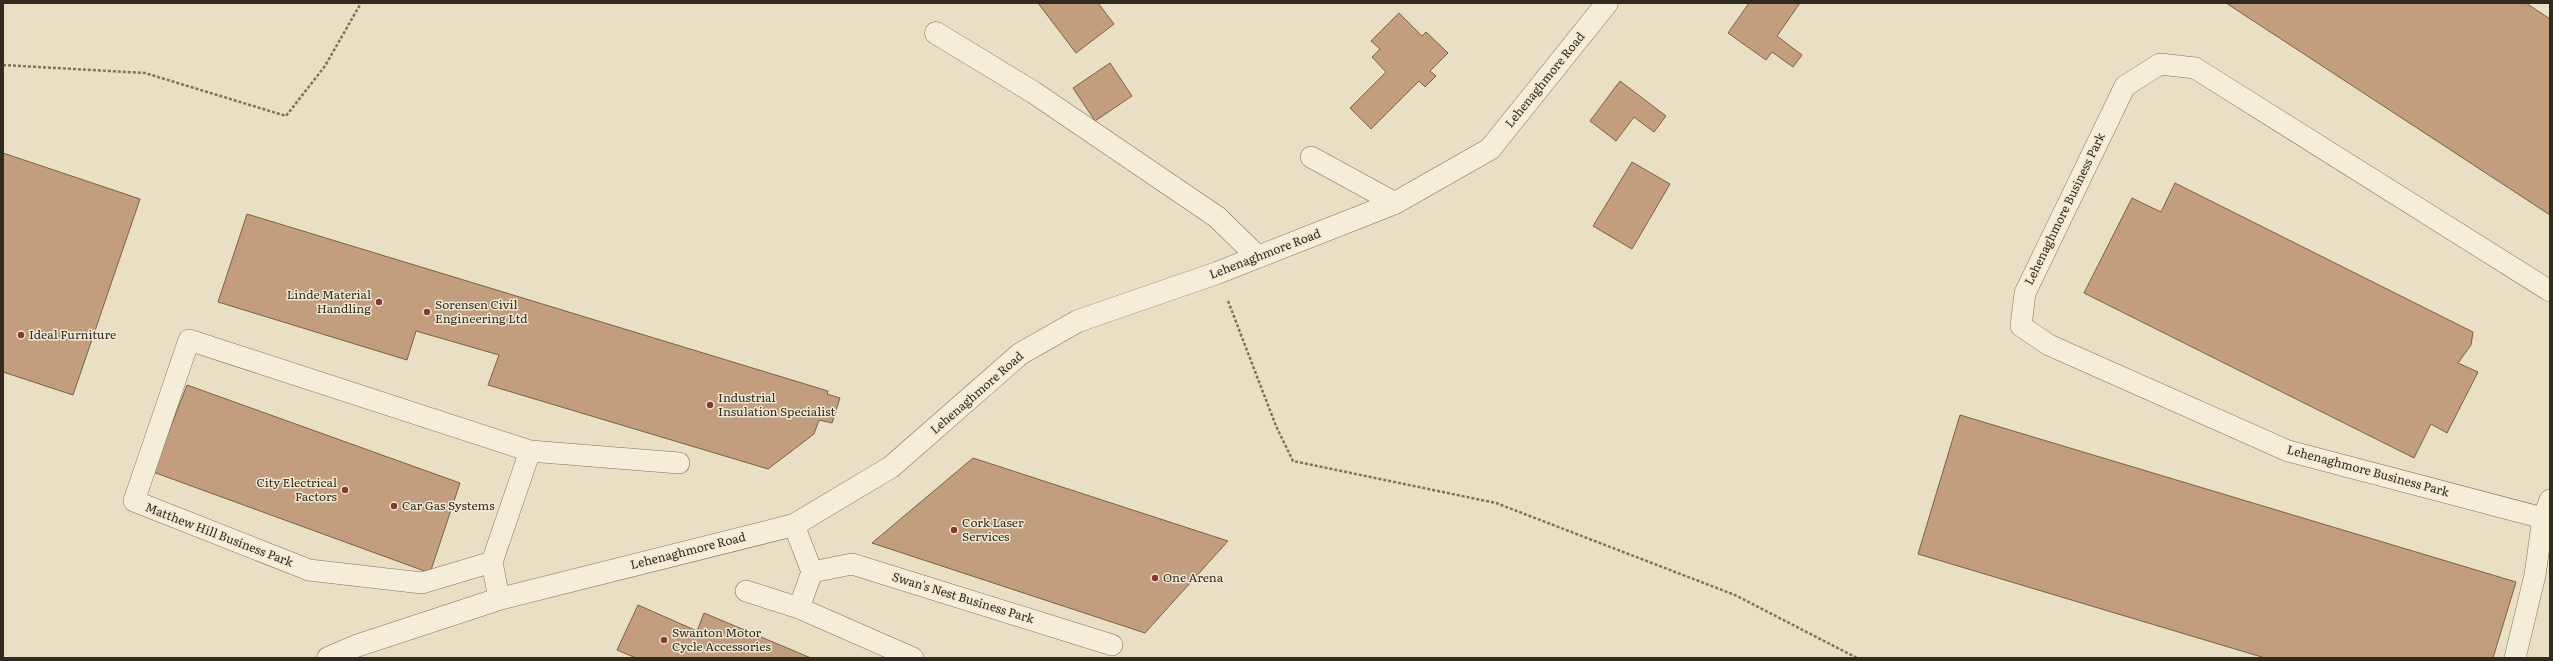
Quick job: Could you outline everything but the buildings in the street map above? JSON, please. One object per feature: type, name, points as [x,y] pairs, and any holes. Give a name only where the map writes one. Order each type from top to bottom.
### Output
[{"type":"street","name":"Lehenaghmore Road","points":[[328,658],[356,646],[499,598],[794,525],[891,467],[1020,354],[1078,321],[1218,273],[1395,203],[1490,149],[1607,3]]},
{"type":"street","points":[[936,33],[1033,92],[1216,217],[1258,256]]},
{"type":"lane","name":"Lehenaghmore Business Park","points":[[2547,509],[2288,451],[2049,345],[2021,326],[2024,293],[2125,86],[2160,64],[2195,68],[2550,291]]},
{"type":"lane","points":[[1311,157],[1395,203]]},
{"type":"lane","name":"Matthew Hill Business Park","points":[[492,562],[422,583],[309,570],[134,502],[189,340],[530,451],[679,463]]},
{"type":"lane","points":[[499,598],[492,562],[530,451]]},
{"type":"lane","points":[[2515,658],[2535,574],[2547,509]]},
{"type":"lane","points":[[794,525],[812,572],[799,608]]},
{"type":"lane","name":"Swan's Nest Business Park","points":[[812,572],[852,564],[1112,644]]},
{"type":"lane","points":[[746,591],[799,608],[913,658]]},
{"type":"path","points":[[3,65],[145,73],[286,116],[325,66],[361,3]]},
{"type":"path","points":[[1218,273],[1276,426],[1293,461],[1496,503],[1735,595],[1857,658]]},
{"type":"place","name":"Linde Material Handling","points":[[379,302]]},
{"type":"place","name":"Sorensen Civil Engineering Ltd","points":[[427,312]]},
{"type":"place","name":"Ideal Furniture","points":[[21,335]]},
{"type":"place","name":"Industrial Insulation Specialist","points":[[710,405]]},
{"type":"place","name":"City Electrical Factors","points":[[345,490]]},
{"type":"place","name":"Car Gas Systems","points":[[394,506]]},
{"type":"place","name":"Cork Laser Services","points":[[954,530]]},
{"type":"place","name":"One Arena","points":[[1155,578]]},
{"type":"place","name":"Swanton Motor Cycle Accessories","points":[[664,640]]}]
